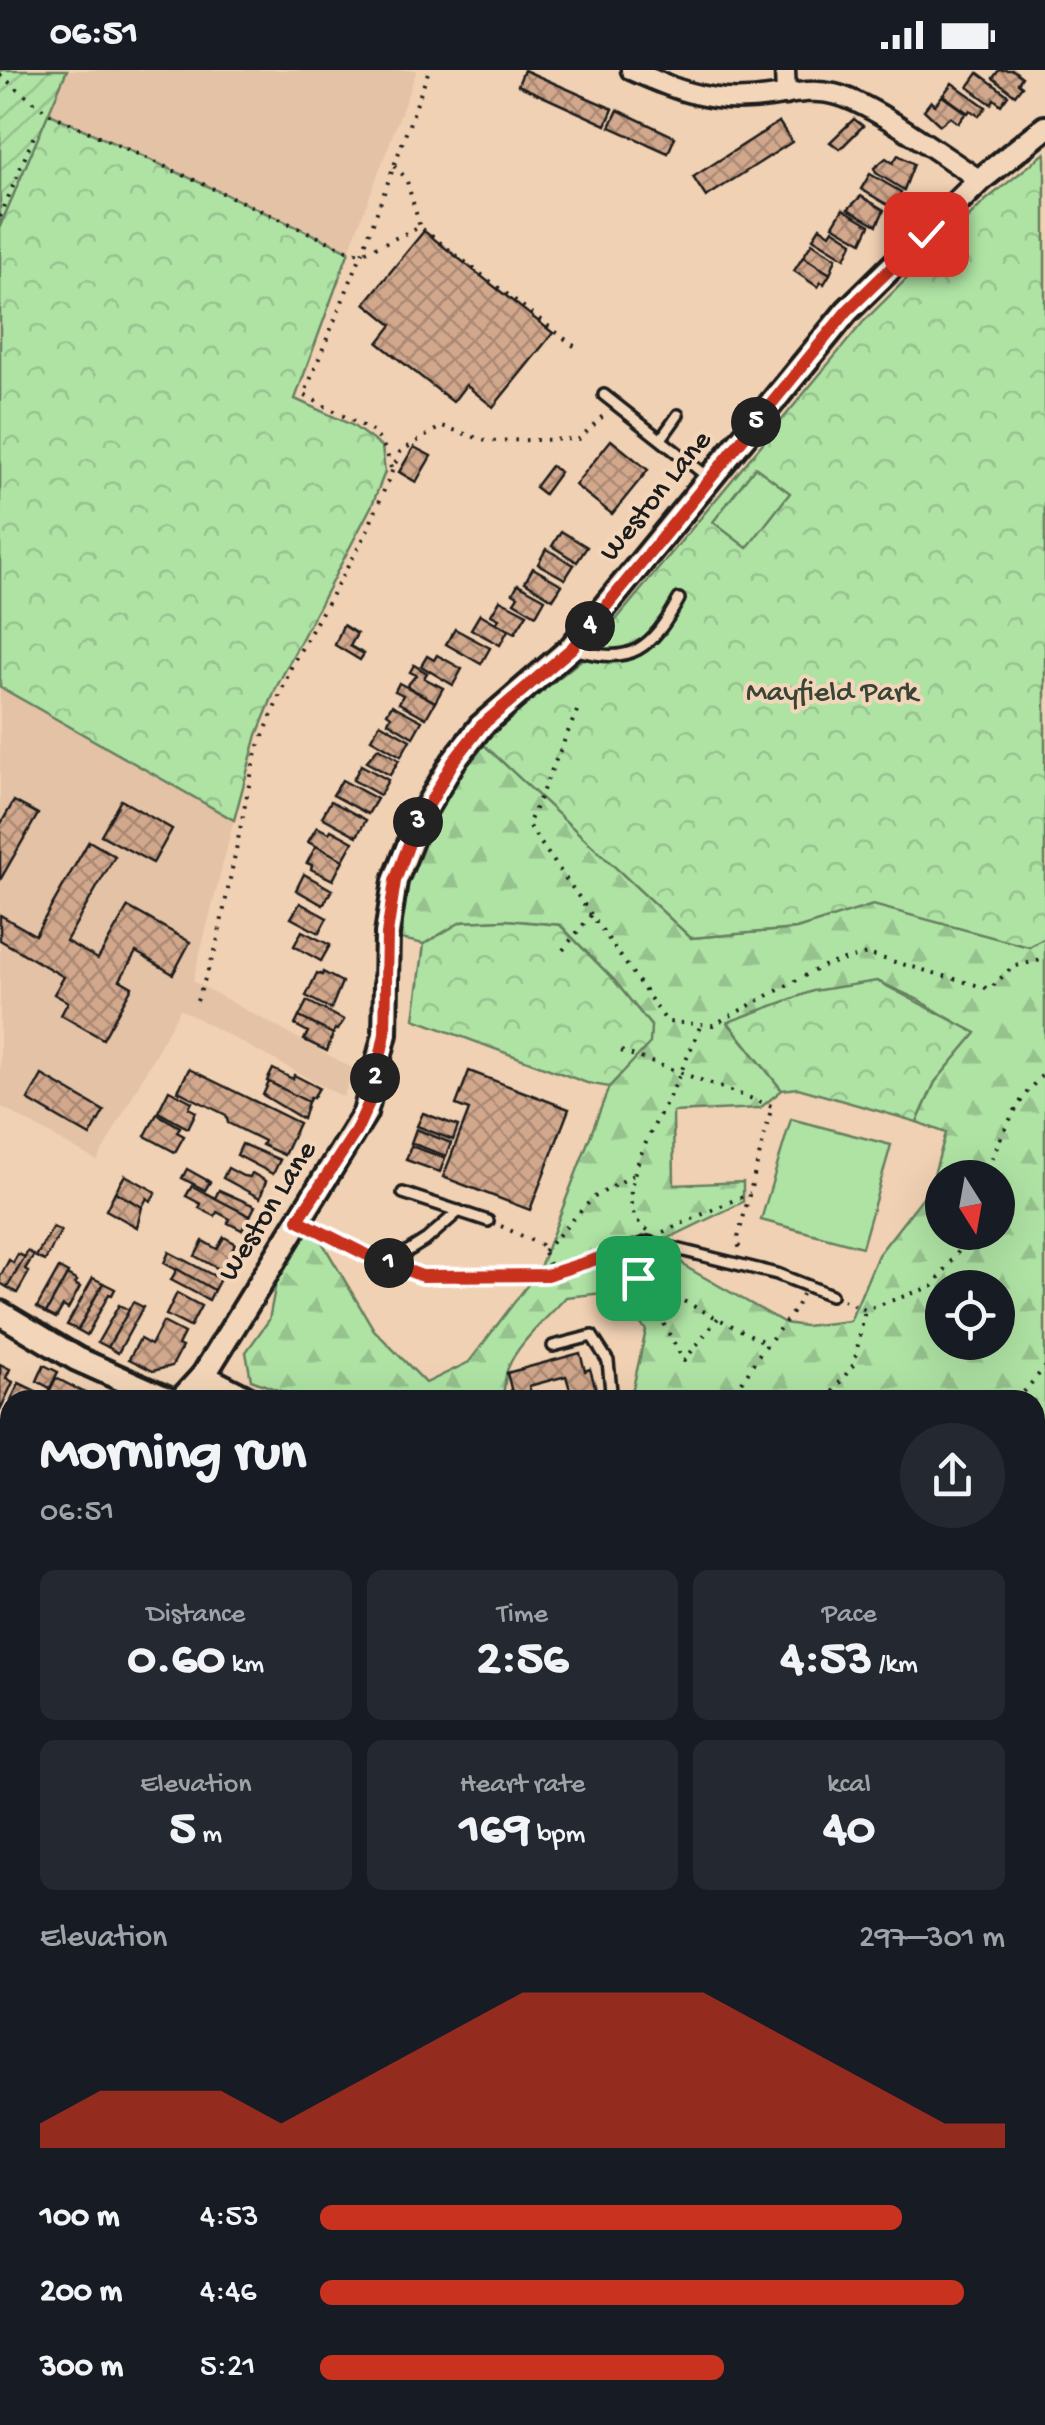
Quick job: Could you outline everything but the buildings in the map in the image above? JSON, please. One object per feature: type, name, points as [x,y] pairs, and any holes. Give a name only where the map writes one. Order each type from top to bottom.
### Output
[{"type":"street","points":[[631,70],[683,94],[717,100],[814,90],[838,95],[862,105],[980,180]]},
{"type":"street","points":[[784,70],[786,94]]},
{"type":"street","name":"Weston Lane","points":[[190,1390],[356,1131],[372,1096],[385,1034],[388,912],[395,881],[413,833],[453,762],[481,726],[572,648],[847,311],[980,180],[1045,128]]},
{"type":"street","points":[[0,1313],[77,1359],[147,1390]]},
{"type":"street","points":[[202,1376],[230,1390]]},
{"type":"lane","points":[[604,395],[710,479]]},
{"type":"lane","points":[[661,439],[678,415]]},
{"type":"lane","points":[[572,648],[609,658],[638,650],[655,638],[679,599]]},
{"type":"lane","points":[[404,1193],[488,1220]]},
{"type":"lane","points":[[389,1263],[427,1240],[459,1211]]},
{"type":"lane","points":[[298,1220],[422,1276],[472,1278],[553,1273],[648,1242],[749,1266],[830,1295]]},
{"type":"lane","points":[[553,1346],[592,1336],[608,1361],[611,1390]]},
{"type":"path","points":[[391,468],[386,450],[374,432],[304,396],[429,70]]},
{"type":"path","points":[[0,75],[48,113],[350,251],[362,253],[420,227]]},
{"type":"path","points":[[0,217],[36,132]]},
{"type":"path","points":[[394,166],[406,178],[420,227],[578,349]]},
{"type":"path","points":[[197,1001],[216,948],[256,756],[292,666],[365,536],[400,452],[442,426],[486,441],[579,439],[615,404]]},
{"type":"path","points":[[577,712],[528,825],[667,1022],[712,1025],[825,966],[867,954],[990,989],[1012,966],[1045,959]]},
{"type":"path","points":[[563,950],[591,914]]},
{"type":"path","points":[[701,1024],[633,1176],[630,1208],[638,1224],[656,1234],[750,1193]]},
{"type":"path","points":[[621,1052],[772,1106],[737,1242],[749,1266]]},
{"type":"path","points":[[992,1160],[1003,1133],[1045,1073]]},
{"type":"path","points":[[544,1250],[593,1198],[633,1176]]},
{"type":"path","points":[[488,1220],[536,1241],[553,1273]]},
{"type":"path","points":[[830,1295],[865,1310],[933,1286],[960,1250]]},
{"type":"path","points":[[609,1255],[638,1278],[768,1344]]},
{"type":"path","points":[[638,1278],[684,1361],[718,1318]]},
{"type":"path","points":[[738,1390],[796,1308],[805,1285]]},
{"type":"path","points":[[834,1390],[854,1364],[865,1310]]},
{"type":"path","points":[[1025,1390],[1045,1367]]},
{"type":"shaded area","points":[[67,70],[417,70],[349,251],[48,113]]},
{"type":"shaded area","points":[[0,687],[234,820],[193,981],[354,1069],[343,1097],[180,1009],[97,1161],[0,1106]]},
{"type":"green space","points":[[0,70],[67,70],[0,226]]},
{"type":"green space","points":[[48,113],[349,251],[295,399],[352,425],[382,447],[385,472],[372,505],[276,688],[257,735],[234,820],[0,687],[0,226]]},
{"type":"green space","name":"Mayfield Park","points":[[1045,153],[1045,938],[1029,947],[873,905],[796,929],[691,938],[480,741],[586,656],[864,321],[986,200]]},
{"type":"green space","points":[[755,467],[790,493],[747,548],[713,522]]},
{"type":"green space","points":[[480,741],[691,938],[796,929],[873,904],[1029,947],[1045,938],[1045,1390],[631,1390],[646,1330],[613,1292],[566,1297],[513,1358],[504,1390],[278,1390],[251,1380],[246,1352],[269,1320],[280,1262],[303,1231],[322,1242],[374,1330],[426,1383],[469,1362],[539,1270],[609,1087],[649,1043],[651,1026],[613,979],[560,925],[506,920],[462,922],[424,944],[392,937],[410,861],[428,818]],"holes":[[[877,981],[917,999],[975,1034],[935,1082],[917,1122],[946,1133],[938,1160],[1015,1160],[1015,1250],[925,1250],[925,1194],[878,1255],[850,1321],[805,1326],[785,1323],[686,1267],[663,1241],[743,1202],[743,1182],[674,1185],[673,1112],[760,1108],[782,1090],[728,1023]]]},
{"type":"green space","points":[[506,920],[560,925],[613,979],[651,1026],[650,1043],[609,1087],[587,1083],[414,1019],[424,944],[461,922]]},
{"type":"green space","points":[[877,981],[976,1033],[935,1082],[917,1122],[798,1088],[782,1090],[728,1022],[813,991]]},
{"type":"green space","points":[[791,1119],[891,1145],[862,1247],[761,1220]]},
{"type":"route","points":[[638,1278],[609,1255],[547,1275],[422,1276],[365,1254],[298,1220],[356,1131],[372,1096],[385,1034],[388,912],[395,881],[420,818],[453,762],[481,726],[572,648],[847,311],[926,234]]}]
